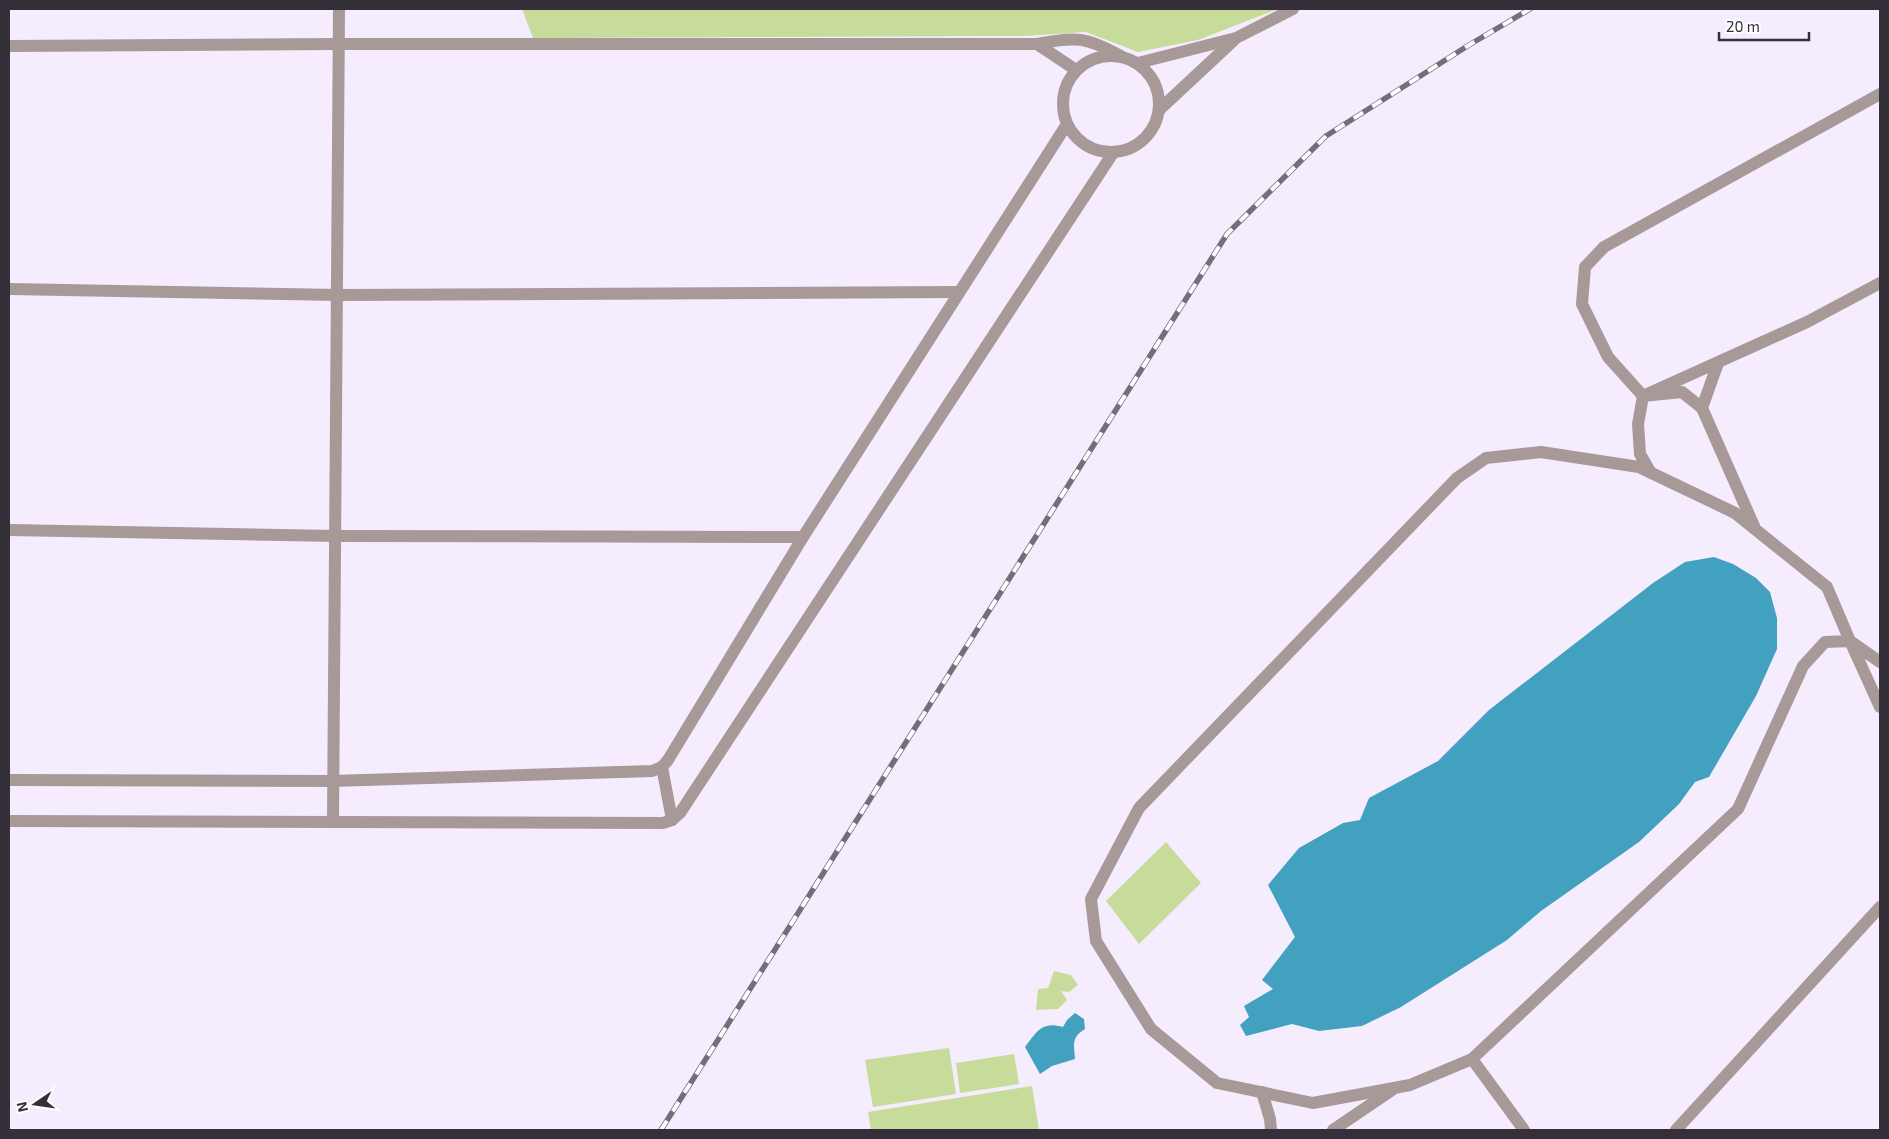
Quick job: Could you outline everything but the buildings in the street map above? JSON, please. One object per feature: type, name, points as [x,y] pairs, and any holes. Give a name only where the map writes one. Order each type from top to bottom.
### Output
[{"type":"street","points":[[333,821],[339,9]]},
{"type":"street","points":[[1138,63],[1236,38],[1294,9]]},
{"type":"street","points":[[1159,110],[1236,38]]},
{"type":"street","points":[[9,46],[1037,44],[1061,39],[1081,39],[1103,46],[1138,63],[1155,84],[1159,110],[1152,131],[1135,146],[1113,152],[1094,150],[1078,139],[1067,124],[1063,105],[1066,86],[1076,70],[1097,57],[1121,56]]},
{"type":"street","points":[[1037,44],[1076,70]]},
{"type":"street","points":[[1643,396],[1608,357],[1582,304],[1585,267],[1604,246],[1880,94]]},
{"type":"street","points":[[9,780],[332,781],[652,771],[662,767],[803,537],[1067,124]]},
{"type":"street","points":[[9,820],[663,823],[672,820],[680,813],[1113,152]]},
{"type":"street","points":[[1643,396],[1807,322],[1880,283]]},
{"type":"street","points":[[9,289],[338,295],[959,292]]},
{"type":"street","points":[[1702,408],[1718,363]]},
{"type":"street","points":[[1643,396],[1682,392],[1702,408],[1755,529]]},
{"type":"street","points":[[1643,396],[1638,424],[1640,454],[1651,473]]},
{"type":"street","points":[[1880,662],[1850,641],[1825,642],[1803,666],[1738,809],[1472,1059],[1410,1085],[1313,1103],[1217,1083],[1151,1029],[1096,941],[1092,899],[1140,808],[1457,478],[1486,458],[1541,452],[1639,467],[1735,513],[1828,587],[1850,641],[1880,708]]},
{"type":"street","points":[[9,530],[335,536],[803,537]]},
{"type":"street","points":[[662,767],[672,820]]},
{"type":"street","points":[[1676,1130],[1880,907]]},
{"type":"street","points":[[1472,1059],[1524,1130]]},
{"type":"street","points":[[1332,1130],[1396,1087]]},
{"type":"street","points":[[1262,1092],[1270,1118],[1271,1130]]},
{"type":"green space","points":[[522,9],[1278,9],[1198,40],[1138,52],[1086,32],[1024,36],[533,38]]},
{"type":"green space","points":[[1166,842],[1201,883],[1139,944],[1106,901]]},
{"type":"green space","points":[[1054,971],[1071,975],[1078,985],[1069,992],[1061,991],[1067,1000],[1058,1009],[1036,1010],[1038,989],[1048,988]]},
{"type":"green space","points":[[949,1048],[956,1094],[873,1107],[865,1060]]},
{"type":"green space","points":[[1014,1054],[1019,1084],[960,1093],[956,1063]]},
{"type":"green space","points":[[1032,1086],[1039,1130],[871,1130],[868,1112]]},
{"type":"water","points":[[1714,557],[1733,564],[1756,578],[1770,592],[1777,618],[1777,649],[1756,696],[1709,777],[1695,782],[1679,804],[1639,842],[1541,911],[1507,940],[1401,1007],[1362,1026],[1319,1031],[1292,1024],[1246,1036],[1240,1025],[1249,1017],[1244,1006],[1273,989],[1262,980],[1295,937],[1268,885],[1299,848],[1343,823],[1360,820],[1369,798],[1438,761],[1489,710],[1653,583],[1685,562]]},
{"type":"water","points":[[1075,1013],[1084,1019],[1085,1029],[1075,1038],[1075,1059],[1052,1066],[1040,1074],[1025,1047],[1033,1036],[1045,1026],[1056,1025],[1063,1027],[1067,1020]]},
{"type":"railway","points":[[661,1130],[1227,234],[1326,136],[1469,45],[1530,9]]}]
